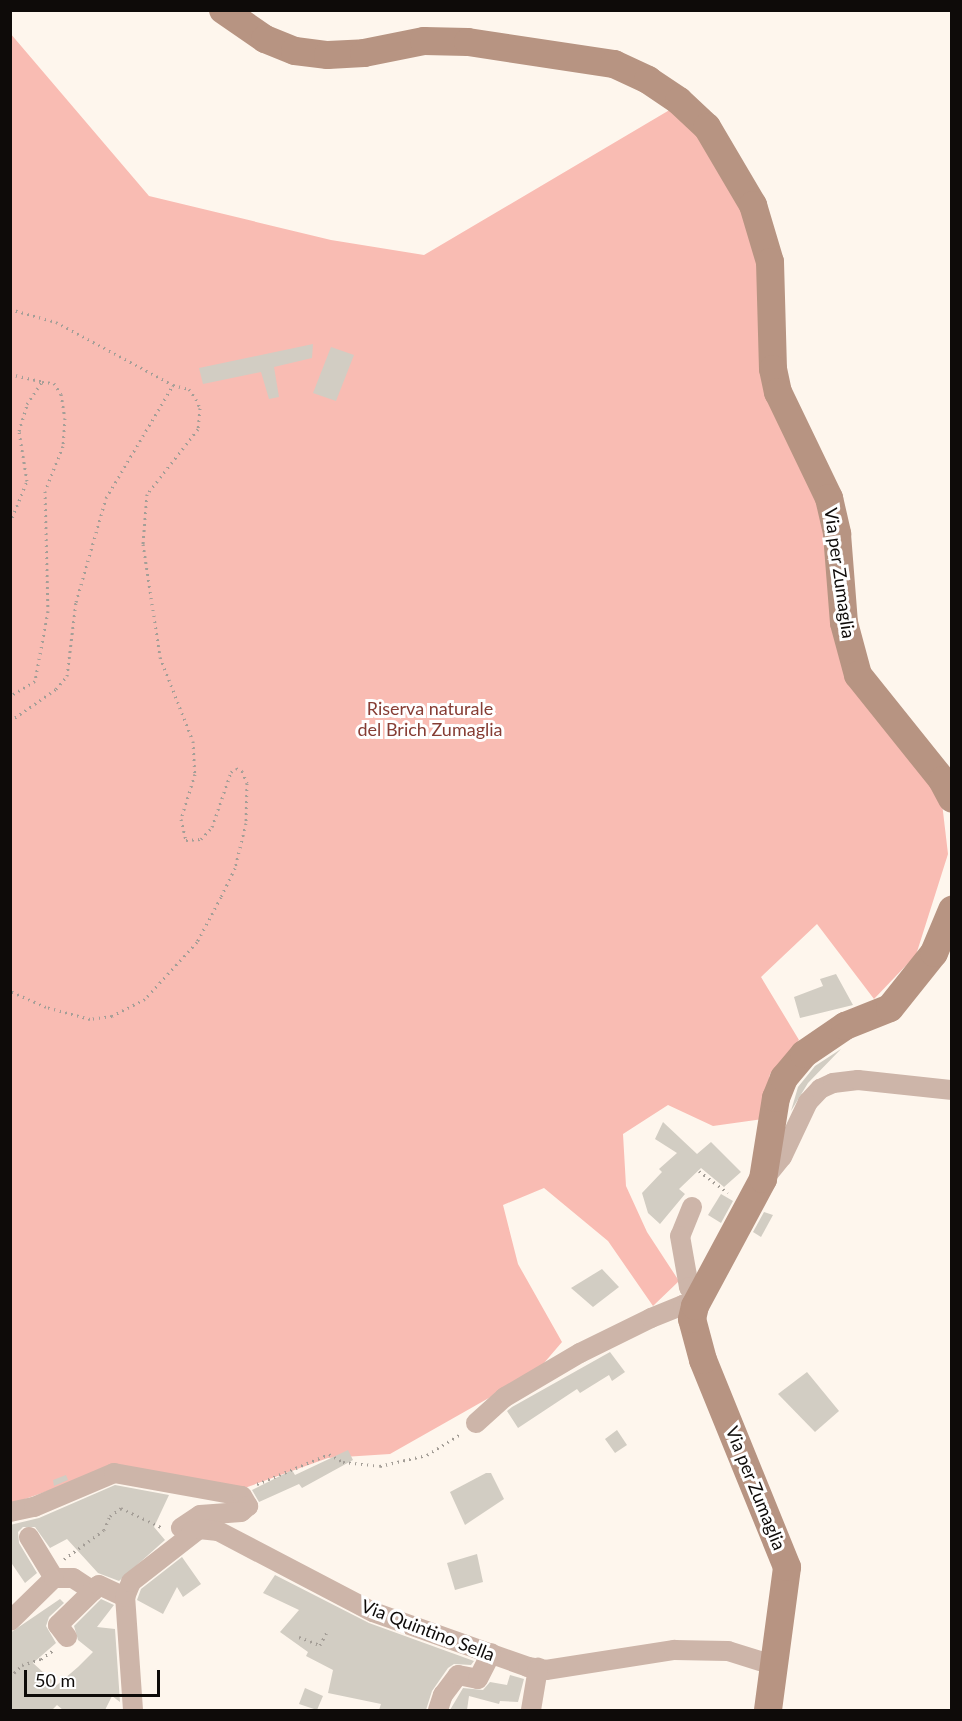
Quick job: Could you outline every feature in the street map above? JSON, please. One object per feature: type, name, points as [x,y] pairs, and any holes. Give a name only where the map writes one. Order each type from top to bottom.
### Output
[{"type":"street","name":"Via per Zumaglia","points":[[223,10],[265,39],[295,51],[363,53],[424,41],[506,45],[614,64],[680,100],[720,146],[753,205],[770,262],[773,369],[778,392],[829,498],[837,534],[844,622],[858,675],[942,780],[951,799]]},
{"type":"street","points":[[756,1193],[776,1098],[784,1078],[804,1054],[845,1026],[890,1008],[934,953],[951,910]]},
{"type":"street","points":[[696,1304],[756,1193],[782,1157],[804,1110],[820,1089],[833,1083],[858,1080],[951,1090]]},
{"type":"street","points":[[692,1207],[680,1236],[689,1287],[696,1304]]},
{"type":"street","name":"Via per Zumaglia","points":[[696,1304],[692,1319],[703,1360],[787,1567],[768,1710]]},
{"type":"street","points":[[476,1424],[505,1397],[580,1353],[651,1318],[683,1305],[696,1304]]},
{"type":"street","points":[[10,1512],[34,1507],[114,1473],[242,1496],[248,1506],[241,1512],[200,1515],[175,1539]]},
{"type":"street","name":"Via Quintino Sella","points":[[125,1598],[131,1582],[175,1539],[199,1528],[218,1531],[373,1611],[538,1668],[674,1650],[729,1651],[773,1665]]},
{"type":"street","points":[[28,1537],[54,1578]]},
{"type":"street","points":[[10,1621],[54,1578],[73,1578],[93,1591]]},
{"type":"street","points":[[67,1637],[58,1625],[99,1585],[125,1598],[134,1710]]},
{"type":"street","points":[[438,1710],[443,1695],[458,1674],[478,1679],[491,1653]]},
{"type":"street","points":[[531,1710],[538,1668]]},
{"type":"path","points":[[10,309],[56,322],[173,385],[189,389],[196,399],[200,408],[198,429],[147,494],[143,544],[147,591],[160,657],[193,741],[195,774],[181,819],[181,831],[186,840],[201,839],[212,827],[231,772],[236,768],[242,771],[248,783],[246,823],[235,868],[197,942],[146,999],[112,1016],[90,1018],[46,1006],[10,991]]},
{"type":"path","points":[[10,374],[54,383],[58,389],[65,418],[63,446],[45,491],[48,610],[35,681],[10,696]]},
{"type":"path","points":[[10,523],[27,481],[19,431],[27,404],[42,382]]},
{"type":"path","points":[[10,721],[56,689],[67,676],[76,602],[106,498],[173,385]]},
{"type":"path","points":[[699,1171],[756,1193]]},
{"type":"path","points":[[242,1496],[282,1471],[328,1454],[343,1462],[380,1466],[427,1455],[476,1424]]},
{"type":"path","points":[[78,1550],[104,1530],[110,1516],[121,1508],[153,1520],[175,1539]]},
{"type":"path","points":[[299,1637],[320,1645],[327,1632]]},
{"type":"path","points":[[10,1677],[22,1665],[41,1659],[67,1637]]},
{"type":"green space","name":"Riserva naturale del Brich Zumaglia","points":[[10,33],[149,196],[331,240],[424,255],[678,105],[736,184],[763,260],[768,392],[823,503],[850,675],[942,803],[948,854],[916,955],[874,999],[817,924],[761,977],[799,1040],[770,1074],[763,1119],[713,1126],[668,1105],[623,1134],[626,1186],[647,1232],[679,1281],[653,1306],[608,1241],[544,1188],[503,1205],[518,1264],[562,1342],[538,1370],[390,1454],[328,1458],[239,1490],[118,1466],[11,1504]]},
{"type":"building","points":[[313,344],[312,358],[274,367],[279,397],[269,399],[261,372],[203,384],[199,368]]},
{"type":"building","points":[[331,347],[354,355],[336,401],[313,393]]},
{"type":"building","points":[[836,974],[853,1005],[800,1018],[794,997],[823,986],[820,979]]},
{"type":"building","points":[[841,1049],[808,1083],[791,1111],[798,1087],[815,1066]]},
{"type":"building","points":[[663,1122],[697,1154],[711,1142],[741,1172],[724,1187],[701,1168],[679,1189],[685,1194],[660,1224],[648,1213],[642,1193],[662,1172],[659,1169],[677,1153],[655,1139]]},
{"type":"building","points":[[721,1194],[733,1201],[721,1223],[708,1215]]},
{"type":"building","points":[[764,1212],[773,1215],[761,1237],[753,1232]]},
{"type":"building","points":[[602,1269],[619,1287],[593,1307],[571,1288]]},
{"type":"building","points":[[610,1352],[625,1372],[612,1381],[609,1375],[580,1393],[577,1389],[518,1428],[507,1411]]},
{"type":"building","points":[[807,1372],[839,1411],[815,1432],[778,1394]]},
{"type":"building","points":[[617,1430],[627,1445],[615,1453],[605,1439]]},
{"type":"building","points":[[348,1450],[353,1460],[302,1488],[299,1484],[259,1502],[252,1490],[292,1470],[295,1475]]},
{"type":"building","points":[[486,1473],[491,1473],[504,1499],[465,1525],[450,1492]]},
{"type":"building","points":[[66,1475],[68,1480],[54,1486],[53,1480]]},
{"type":"building","points":[[115,1485],[169,1495],[154,1527],[165,1540],[119,1581],[98,1573],[67,1539],[50,1548],[35,1527],[23,1527],[18,1532],[19,1543],[37,1573],[25,1583],[10,1561],[10,1525],[39,1518]]},
{"type":"building","points":[[477,1554],[483,1582],[455,1590],[447,1563]]},
{"type":"building","points":[[182,1557],[201,1584],[183,1597],[177,1587],[163,1614],[137,1600],[141,1589]]},
{"type":"building","points":[[275,1575],[369,1623],[474,1661],[471,1665],[454,1664],[448,1668],[432,1691],[426,1710],[379,1710],[381,1704],[328,1693],[333,1670],[306,1656],[308,1652],[280,1632],[299,1610],[263,1593]]},
{"type":"building","points":[[60,1599],[64,1603],[49,1617],[46,1626],[56,1643],[33,1663],[57,1685],[78,1667],[93,1652],[78,1640],[74,1626],[101,1599],[114,1605],[97,1627],[115,1629],[120,1702],[112,1696],[105,1710],[63,1710],[57,1705],[52,1710],[10,1710],[10,1633]]},
{"type":"building","points":[[510,1675],[524,1679],[518,1702],[500,1701],[499,1704],[469,1696],[467,1710],[450,1710],[463,1688],[483,1690],[490,1682],[507,1685]]},
{"type":"building","points":[[305,1688],[323,1696],[317,1710],[299,1704]]}]
